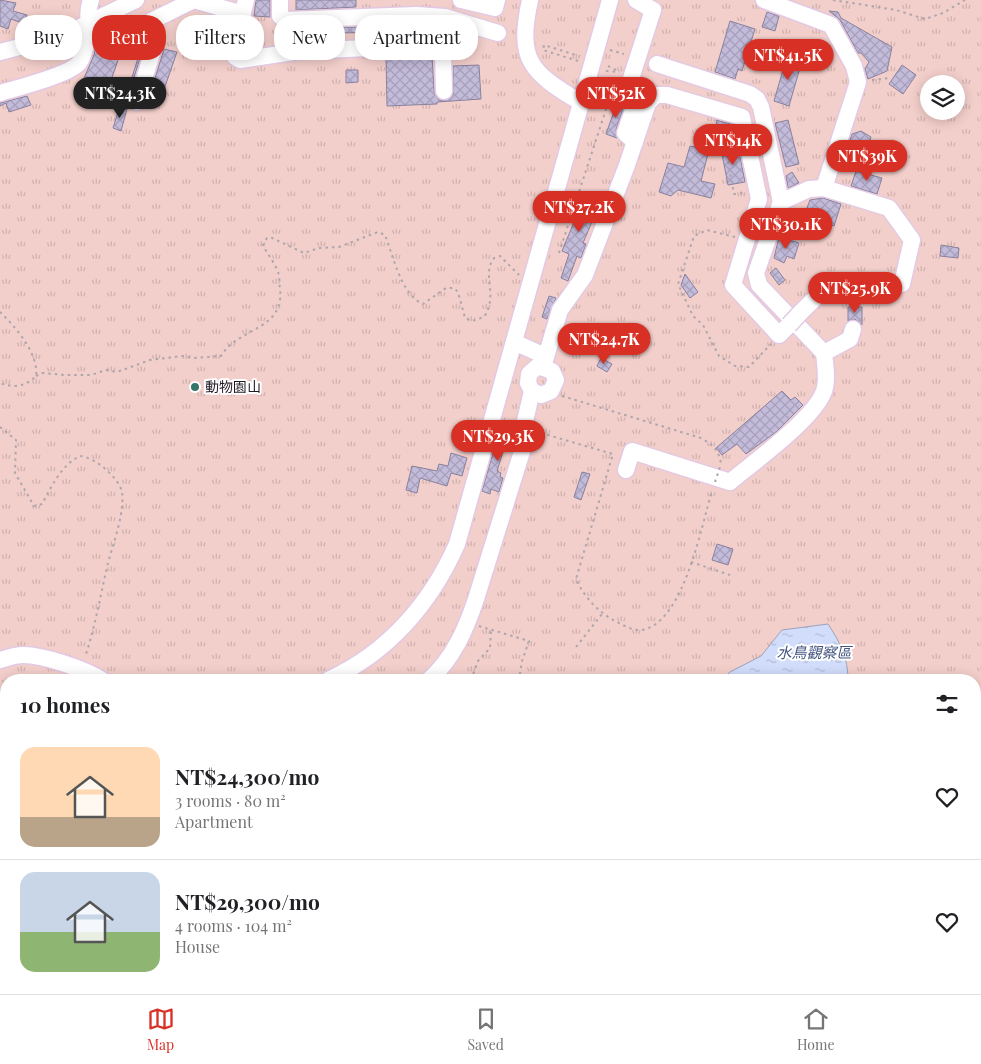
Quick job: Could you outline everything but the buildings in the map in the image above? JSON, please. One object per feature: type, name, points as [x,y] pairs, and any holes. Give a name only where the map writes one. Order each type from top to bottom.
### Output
[{"type":"street","points":[[0,93],[67,71],[78,64],[83,55],[89,30],[87,11],[91,0]]},
{"type":"street","points":[[0,52],[62,36],[88,23],[115,4],[136,0]]},
{"type":"street","points":[[164,15],[194,0],[244,7],[233,52],[235,57],[240,60],[300,51],[438,45],[443,53],[444,91]]},
{"type":"street","points":[[280,0],[280,16],[286,20],[416,15],[445,17],[498,33]]},
{"type":"street","points":[[461,0],[495,8],[497,0]]},
{"type":"street","points":[[530,0],[524,34],[527,56],[536,72],[551,85],[580,102]]},
{"type":"street","points":[[339,674],[358,664],[407,623],[424,604],[447,567],[463,528],[580,102],[610,0]]},
{"type":"street","points":[[635,142],[626,133],[636,101],[627,90],[655,5],[636,0]]},
{"type":"street","points":[[764,0],[832,25],[854,66],[858,82],[824,188]]},
{"type":"street","points":[[137,102],[150,60]]},
{"type":"street","points":[[626,470],[632,451],[730,482],[805,418],[817,403],[826,386],[824,353],[756,280],[756,273],[781,202],[761,107],[757,99],[750,94],[657,64]]},
{"type":"street","points":[[514,342],[544,361],[552,371],[556,380],[551,391],[541,395],[532,391],[528,383],[529,374],[544,361],[560,310],[585,275],[648,102],[656,94],[667,95],[742,117],[760,199],[733,285],[784,330],[832,282],[902,284],[912,240],[889,208],[824,188],[809,189],[781,202]]},
{"type":"street","points":[[824,353],[850,339],[854,328]]},
{"type":"street","points":[[434,674],[454,650],[468,623],[529,429],[525,421],[532,391]]},
{"type":"street","points":[[0,660],[22,655],[35,656],[87,674]]},
{"type":"path","points":[[833,0],[896,10],[925,19],[944,13],[965,0]]},
{"type":"path","points":[[578,61],[542,50],[544,45],[579,56]]},
{"type":"path","points":[[558,253],[621,63]]},
{"type":"path","points":[[606,71],[618,72]]},
{"type":"path","points":[[858,82],[889,78]]},
{"type":"path","points":[[724,140],[734,194]]},
{"type":"path","points":[[746,241],[718,230],[707,230],[694,236],[678,284],[693,316],[703,325],[719,356],[735,366],[749,367],[784,330]]},
{"type":"path","points":[[0,383],[19,386],[42,373],[91,375],[106,370],[117,372],[150,360],[182,356],[194,358],[221,356],[226,346],[266,323],[274,315],[281,300],[278,272],[264,245],[267,238],[272,238],[304,252],[339,247],[378,232],[385,235],[400,278],[411,296],[420,303],[426,304],[446,288],[454,288],[458,292],[465,318],[472,321],[484,317],[492,303],[489,268],[490,262],[496,256],[500,256],[530,285]]},
{"type":"path","points":[[0,312],[27,343],[37,370],[36,376]]},
{"type":"path","points":[[529,429],[613,454],[576,579],[581,590],[602,614],[635,630],[645,630],[659,622],[670,610],[682,589],[721,464],[720,455],[702,438],[563,397],[551,391]]},
{"type":"path","points":[[0,427],[16,440],[15,473],[34,506],[42,504],[49,488],[63,470],[80,456],[91,459],[109,473],[120,487],[122,501],[115,541],[94,628],[80,671]]},
{"type":"path","points":[[691,562],[730,575]]},
{"type":"path","points":[[576,647],[602,614]]},
{"type":"path","points":[[468,623],[529,641],[520,674]]},
{"type":"path","points":[[473,674],[478,661],[490,648],[492,630]]},
{"type":"green space","points":[[0,0],[981,0],[981,674],[0,674]]},
{"type":"water","name":"水鳥觀察區","points":[[828,624],[842,650],[847,664],[848,674],[728,674],[761,656],[782,630]]},
{"type":"place","name":"動物園山","points":[[195,387]]}]
